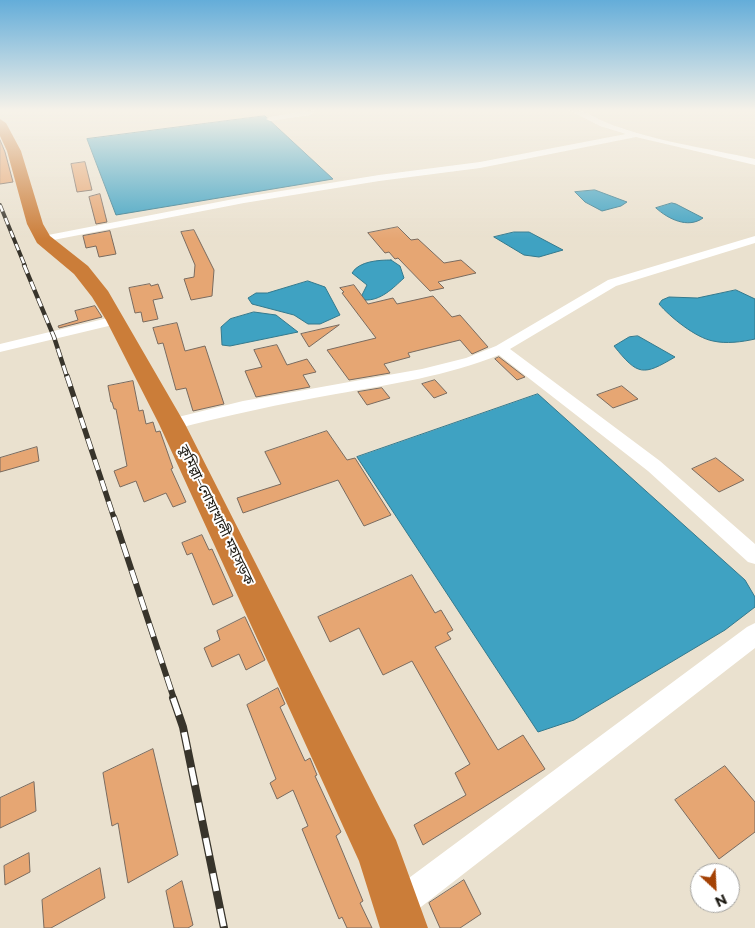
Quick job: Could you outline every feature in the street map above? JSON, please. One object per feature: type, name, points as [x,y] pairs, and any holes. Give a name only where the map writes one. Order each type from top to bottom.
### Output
[{"type":"highway","name":"কুমিল্লা–নোয়াখালী মহাসড়ক","points":[[15,153],[35,224],[43,239],[81,270],[101,294],[172,424],[380,856],[400,917]]},
{"type":"street","points":[[43,239],[253,199],[379,178],[480,165],[541,153]]},
{"type":"street","points":[[717,153],[755,162]]},
{"type":"street","points":[[172,424],[291,396],[422,374],[471,361],[501,349],[612,283],[755,239]]},
{"type":"street","points":[[0,348],[116,320]]},
{"type":"street","points":[[501,349],[654,466],[755,556]]},
{"type":"street","points":[[400,917],[755,634]]},
{"type":"water","points":[[92,153],[305,153],[333,179],[116,215]]},
{"type":"water","points":[[595,190],[627,202],[621,206],[602,211],[585,202],[575,192]]},
{"type":"water","points":[[672,203],[703,218],[691,223],[685,223],[666,216],[656,208]]},
{"type":"water","points":[[514,232],[529,232],[563,250],[539,257],[524,255],[494,237]]},
{"type":"water","points":[[391,260],[400,266],[404,278],[381,296],[364,300],[361,297],[367,285],[352,273],[364,264]]},
{"type":"water","points":[[308,281],[325,287],[340,315],[320,324],[308,324],[294,315],[252,304],[248,298],[256,293],[267,293]]},
{"type":"water","points":[[736,290],[755,299],[755,339],[739,342],[718,342],[706,339],[684,326],[659,304],[662,300],[669,297],[697,298]]},
{"type":"water","points":[[254,312],[276,315],[298,332],[230,346],[222,345],[221,327],[230,319]]},
{"type":"water","points":[[638,336],[675,357],[648,370],[635,368],[614,346],[629,337]]},
{"type":"water","points":[[538,394],[745,580],[755,597],[755,607],[725,630],[574,720],[538,732],[357,457]]},
{"type":"building","points":[[0,153],[5,153],[13,182],[0,184]]},
{"type":"building","points":[[85,162],[92,190],[77,192],[71,164]]},
{"type":"building","points":[[100,194],[107,222],[96,224],[89,197]]},
{"type":"building","points":[[398,227],[411,240],[418,239],[444,263],[461,260],[476,273],[438,282],[444,288],[430,291],[398,258],[395,259],[389,252],[385,253],[368,233]]},
{"type":"building","points":[[194,230],[214,270],[212,296],[191,300],[184,279],[194,277],[195,265],[181,232]]},
{"type":"building","points":[[110,231],[116,254],[99,257],[96,246],[86,248],[83,236]]},
{"type":"building","points":[[150,284],[151,286],[158,284],[163,298],[153,300],[158,319],[143,322],[141,312],[135,313],[129,288]]},
{"type":"building","points":[[354,285],[368,304],[393,298],[397,304],[433,296],[452,317],[460,315],[488,347],[472,354],[460,340],[408,353],[410,357],[384,364],[390,373],[349,380],[327,350],[376,338],[340,288]]},
{"type":"building","points":[[95,306],[102,317],[59,328],[58,326],[78,320],[75,311]]},
{"type":"building","points":[[177,323],[185,351],[205,346],[224,404],[193,411],[186,388],[176,390],[163,343],[158,344],[153,328]]},
{"type":"building","points":[[339,325],[309,347],[301,334]]},
{"type":"building","points":[[277,345],[287,365],[307,359],[316,372],[303,375],[310,387],[256,397],[245,371],[262,367],[254,350]]},
{"type":"building","points":[[499,357],[525,377],[517,380],[495,359]]},
{"type":"building","points":[[435,380],[447,393],[434,398],[422,384]]},
{"type":"building","points":[[133,381],[139,411],[143,410],[146,424],[153,422],[156,432],[160,431],[173,468],[171,469],[186,502],[173,507],[166,493],[144,502],[136,481],[120,487],[114,471],[127,466],[116,409],[114,409],[111,402],[108,386]]},
{"type":"building","points":[[622,386],[638,399],[613,408],[597,395]]},
{"type":"building","points":[[382,388],[390,398],[367,405],[358,392]]},
{"type":"building","points":[[327,431],[347,460],[355,458],[391,515],[364,526],[338,480],[243,513],[237,498],[281,484],[265,452]]},
{"type":"building","points":[[37,447],[39,461],[0,472],[0,458]]},
{"type":"building","points":[[716,458],[744,480],[719,492],[692,469]]},
{"type":"building","points":[[202,535],[209,550],[212,549],[233,596],[213,605],[192,553],[187,555],[182,543]]},
{"type":"building","points":[[412,575],[435,613],[441,610],[453,630],[447,633],[451,639],[435,647],[498,750],[523,735],[545,769],[423,845],[414,825],[466,795],[455,773],[470,764],[412,661],[383,675],[359,628],[330,642],[318,617]]},
{"type":"building","points":[[245,617],[265,660],[246,670],[239,654],[212,667],[204,648],[220,640],[217,631]]},
{"type":"building","points":[[278,688],[285,704],[280,707],[305,761],[310,758],[317,775],[315,776],[341,832],[336,836],[363,901],[360,903],[372,928],[347,928],[342,917],[339,919],[302,829],[308,826],[293,790],[277,799],[270,783],[276,779],[247,705]]},
{"type":"building","points":[[153,749],[178,855],[128,883],[118,823],[112,826],[103,773]]},
{"type":"building","points":[[725,766],[755,802],[755,832],[719,859],[675,800]]},
{"type":"building","points":[[34,782],[36,811],[0,828],[0,798]]},
{"type":"building","points":[[29,853],[30,872],[5,885],[4,866]]},
{"type":"building","points":[[100,868],[105,898],[51,928],[44,928],[42,900]]},
{"type":"building","points":[[464,880],[481,914],[460,928],[440,928],[429,903]]},
{"type":"building","points":[[182,881],[193,925],[188,928],[174,928],[166,891]]},
{"type":"railway","points":[[0,205],[25,266]]},
{"type":"railway","points":[[24,265],[54,337],[67,377]]},
{"type":"railway","points":[[67,376],[114,518]]},
{"type":"railway","points":[[114,517],[174,699]]},
{"type":"railway","points":[[173,698],[183,727],[224,928]]}]
